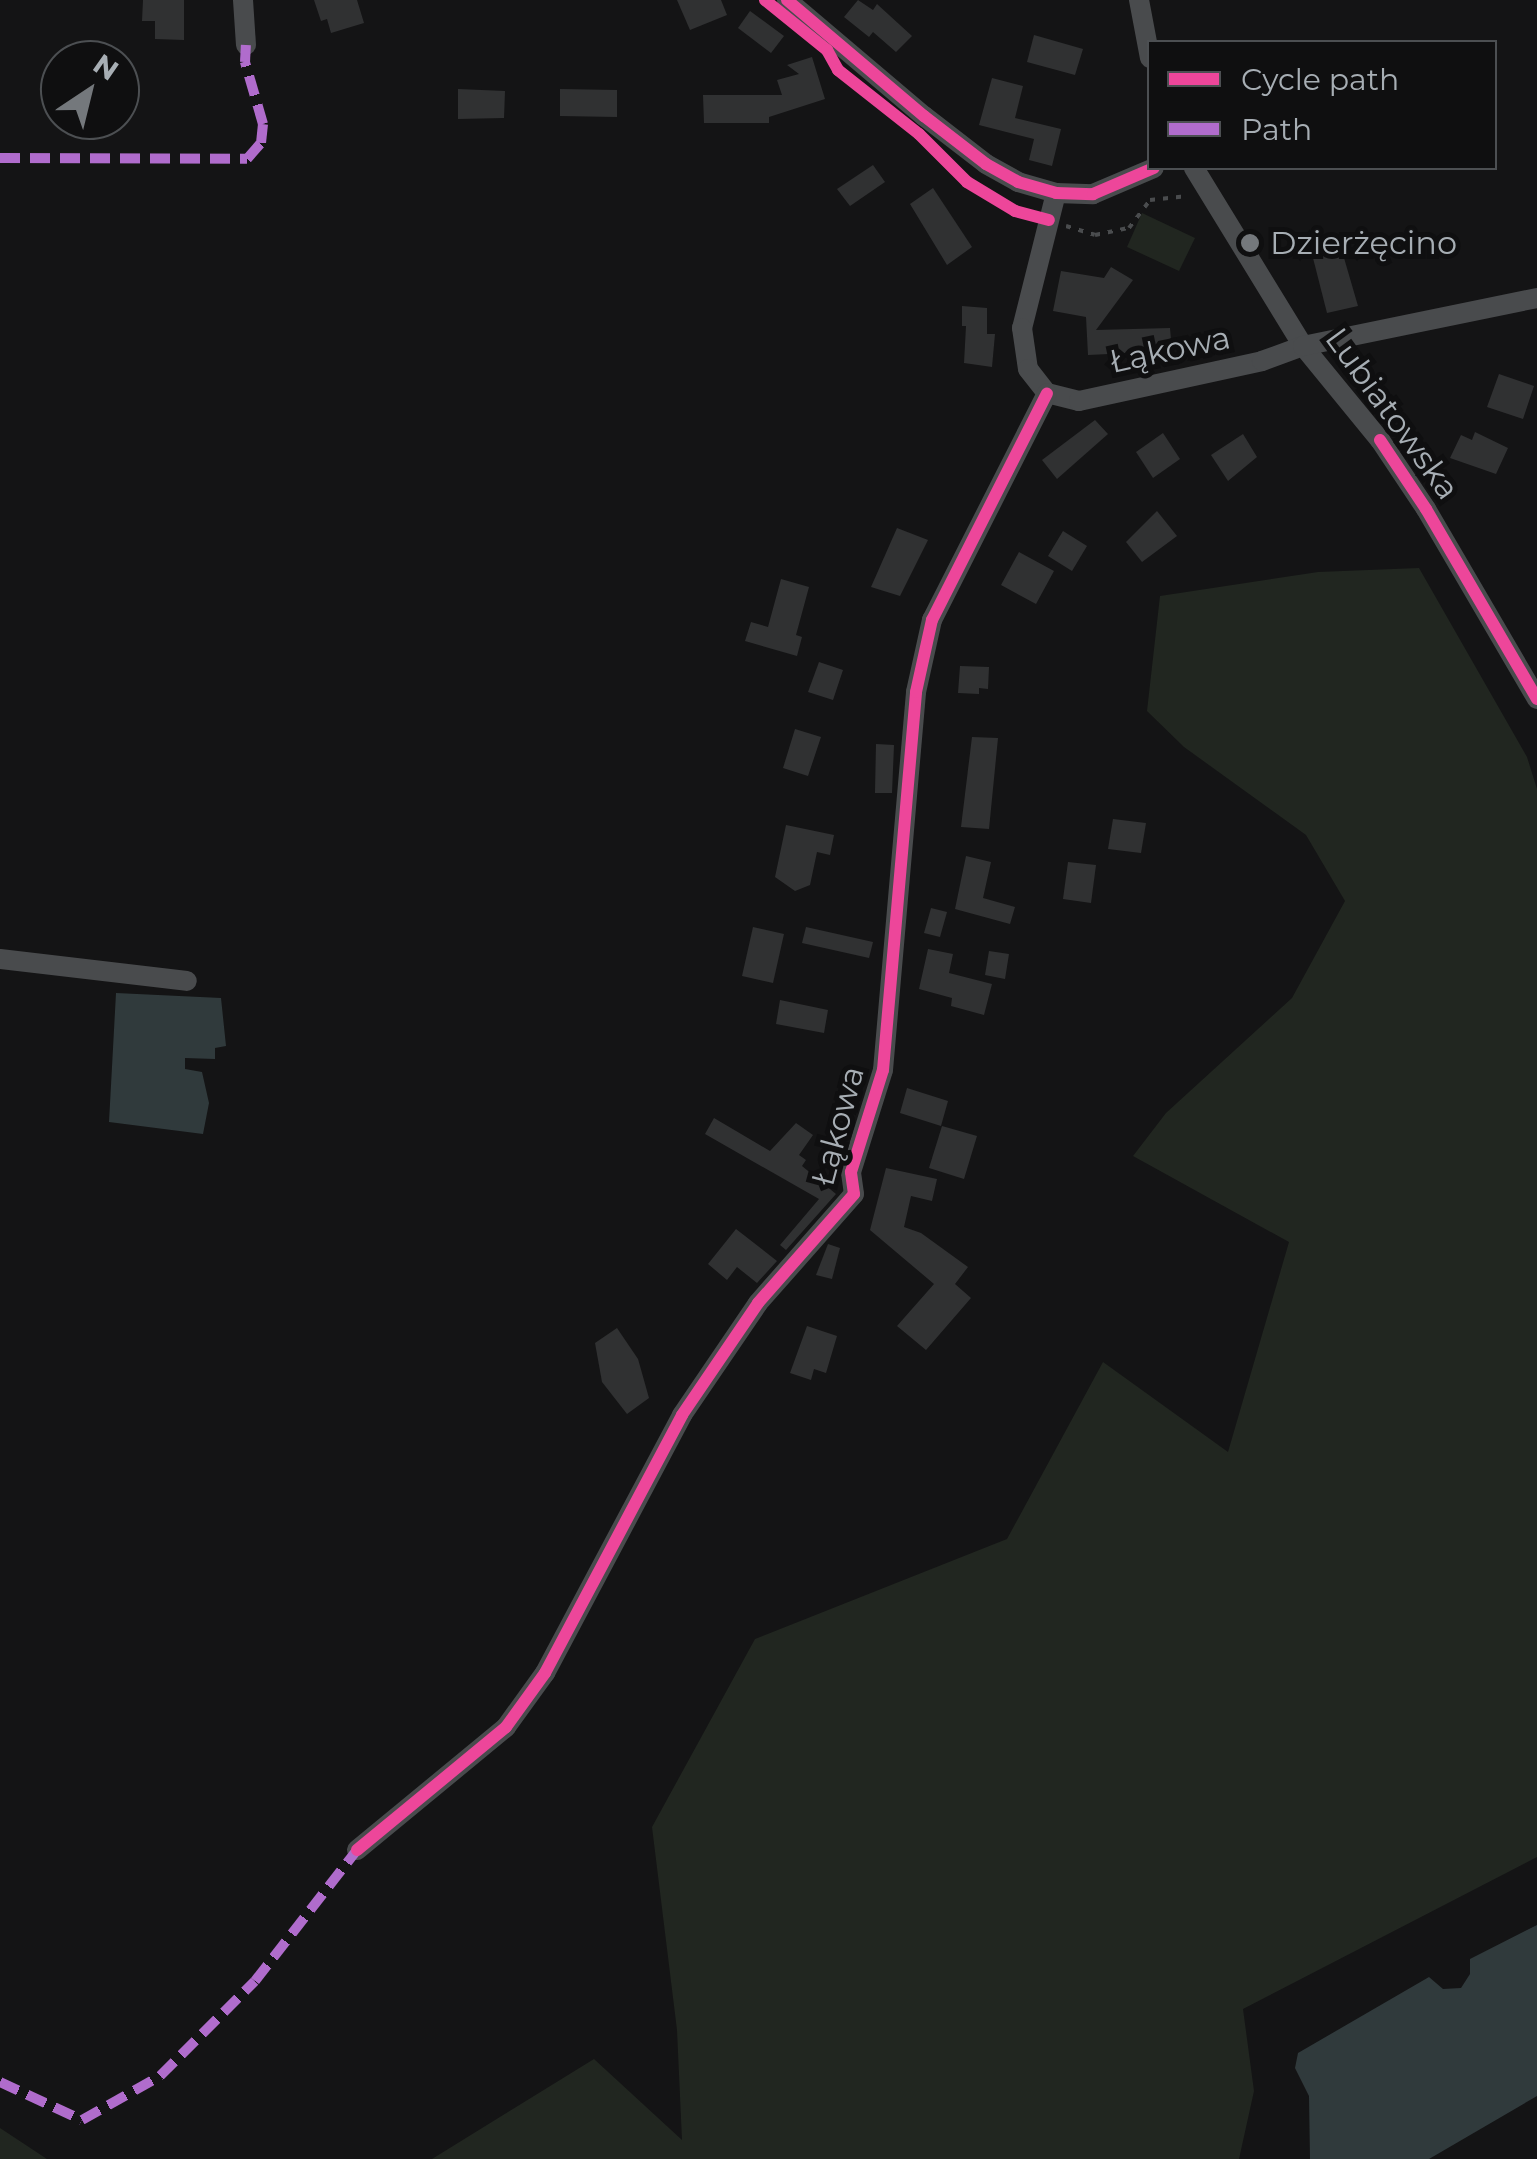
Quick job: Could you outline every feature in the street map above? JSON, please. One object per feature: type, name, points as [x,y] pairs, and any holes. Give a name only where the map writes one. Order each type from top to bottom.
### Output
[{"type":"street","points":[[242,0],[246,45]]},
{"type":"street","points":[[786,0],[986,164],[1018,182],[1056,193],[1093,194],[1149,170]]},
{"type":"street","points":[[1139,0],[1147,42]]},
{"type":"street","name":"Lubiatowska","points":[[1195,170],[1303,346],[1380,440],[1426,509],[1537,698]]},
{"type":"street","points":[[1047,394],[1028,369],[1022,328],[1056,193]]},
{"type":"street","name":"Łąkowa","points":[[356,1850],[506,1727],[545,1673],[682,1415],[758,1303],[854,1194],[854,1160],[883,1070],[916,692],[932,620],[1047,394],[1079,402],[1262,362],[1303,346],[1537,298]]},
{"type":"street","points":[[0,959],[187,981]]},
{"type":"path","points":[[1049,220],[1095,235],[1129,228],[1140,210],[1160,196],[1179,193],[1195,200]]},
{"type":"shaded area","points":[[1142,213],[1195,238],[1179,271],[1127,247]]},
{"type":"shaded area","points":[[1419,568],[1527,757],[1537,789],[1537,1857],[1243,2009],[1254,2091],[1239,2159],[432,2159],[594,2059],[682,2140],[677,2030],[652,1827],[755,1639],[1007,1539],[1103,1362],[1228,1452],[1289,1242],[1133,1156],[1166,1113],[1292,998],[1345,901],[1306,835],[1184,747],[1147,711],[1160,596],[1318,572]]},
{"type":"shaded area","points":[[116,993],[221,998],[226,1046],[215,1048],[215,1059],[185,1058],[185,1069],[202,1072],[209,1103],[203,1134],[109,1122]]},
{"type":"shaded area","points":[[1537,1925],[1537,2096],[1429,2159],[1310,2159],[1309,2096],[1295,2068],[1298,2053],[1429,1977],[1443,1989],[1461,1988],[1470,1974],[1470,1959]]},
{"type":"shaded area","points":[[0,2128],[47,2159],[0,2159]]},
{"type":"building","points":[[143,0],[184,0],[184,40],[155,39],[155,21],[142,21]]},
{"type":"building","points":[[314,0],[357,0],[364,23],[331,33],[327,19],[321,21]]},
{"type":"building","points":[[677,0],[721,0],[727,15],[690,30]]},
{"type":"building","points":[[858,0],[873,10],[877,4],[912,36],[896,52],[873,32],[869,37],[844,17]]},
{"type":"building","points":[[750,11],[784,36],[771,53],[738,28]]},
{"type":"building","points":[[1034,35],[1083,49],[1075,75],[1027,62]]},
{"type":"building","points":[[812,57],[825,99],[769,117],[769,123],[704,123],[703,95],[782,95],[777,80],[799,74],[787,65]]},
{"type":"building","points":[[992,78],[1023,86],[1015,118],[1061,129],[1052,166],[1029,160],[1034,139],[979,125]]},
{"type":"building","points":[[458,89],[505,91],[504,118],[458,119]]},
{"type":"building","points":[[560,89],[617,90],[617,117],[560,116]]},
{"type":"building","points":[[873,165],[885,182],[850,206],[837,189]]},
{"type":"building","points":[[933,188],[972,247],[947,265],[910,204]]},
{"type":"building","points":[[1342,251],[1358,306],[1327,313],[1313,258]]},
{"type":"building","points":[[1111,267],[1133,280],[1096,330],[1170,328],[1172,351],[1088,355],[1086,317],[1053,311],[1061,271],[1104,278]]},
{"type":"building","points":[[962,306],[987,308],[987,334],[995,334],[992,367],[964,363],[966,326],[962,326]]},
{"type":"building","points":[[1499,374],[1534,386],[1523,419],[1487,407]]},
{"type":"building","points":[[1095,420],[1108,434],[1057,479],[1042,460]]},
{"type":"building","points":[[1475,432],[1508,448],[1496,474],[1450,458],[1461,435],[1472,440]]},
{"type":"building","points":[[1163,433],[1180,459],[1153,478],[1136,452]]},
{"type":"building","points":[[1243,434],[1257,457],[1228,481],[1211,455]]},
{"type":"building","points":[[1157,511],[1177,536],[1142,562],[1126,542]]},
{"type":"building","points":[[897,528],[928,540],[900,596],[871,587]]},
{"type":"building","points":[[1063,531],[1087,546],[1072,571],[1048,556]]},
{"type":"building","points":[[1019,552],[1054,571],[1036,604],[1001,585]]},
{"type":"building","points":[[781,579],[809,587],[796,635],[802,637],[797,656],[745,641],[751,622],[768,627]]},
{"type":"building","points":[[819,662],[843,670],[833,700],[808,692]]},
{"type":"building","points":[[960,666],[989,667],[988,689],[979,688],[979,694],[958,693]]},
{"type":"building","points":[[795,729],[821,737],[808,776],[783,768]]},
{"type":"building","points":[[972,737],[998,738],[989,829],[961,827]]},
{"type":"building","points":[[876,744],[894,745],[892,793],[875,793]]},
{"type":"building","points":[[1113,819],[1146,823],[1141,853],[1108,849]]},
{"type":"building","points":[[786,825],[834,835],[830,855],[817,852],[810,885],[795,891],[775,877]]},
{"type":"building","points":[[966,856],[991,862],[983,898],[1015,907],[1010,924],[955,909]]},
{"type":"building","points":[[1068,862],[1096,865],[1091,903],[1063,899]]},
{"type":"building","points":[[931,908],[947,912],[940,937],[924,933]]},
{"type":"building","points":[[753,927],[784,934],[773,983],[742,976]]},
{"type":"building","points":[[806,927],[873,942],[869,958],[802,943]]},
{"type":"building","points":[[928,949],[953,954],[949,973],[992,984],[984,1015],[951,1006],[952,998],[919,989]]},
{"type":"building","points":[[989,951],[1009,954],[1005,979],[985,975]]},
{"type":"building","points":[[780,1000],[828,1010],[824,1033],[776,1024]]},
{"type":"building","points":[[907,1088],[948,1101],[941,1126],[900,1113]]},
{"type":"building","points":[[714,1118],[770,1151],[796,1123],[813,1135],[799,1155],[806,1160],[802,1166],[836,1194],[786,1250],[780,1245],[819,1199],[705,1134]]},
{"type":"building","points":[[942,1126],[977,1136],[964,1179],[929,1168]]},
{"type":"building","points":[[886,1168],[937,1179],[932,1201],[911,1196],[904,1227],[921,1233],[968,1267],[955,1284],[971,1298],[926,1350],[897,1326],[934,1284],[870,1230]]},
{"type":"building","points":[[736,1229],[777,1261],[757,1283],[737,1267],[727,1280],[708,1264]]},
{"type":"building","points":[[828,1244],[840,1248],[832,1279],[816,1275]]},
{"type":"building","points":[[807,1326],[837,1336],[826,1373],[814,1369],[811,1380],[790,1373]]},
{"type":"building","points":[[617,1328],[638,1359],[649,1398],[627,1414],[602,1382],[595,1343]]},
{"type":"marked path","points":[[0,158],[247,159],[261,143],[263,124],[245,62],[246,45]]},
{"type":"marked path","points":[[0,2082],[82,2120],[160,2076],[255,1981],[357,1850]]},
{"type":"cycle path","points":[[765,0],[827,50],[838,70],[919,134],[967,182],[1015,211],[1049,220]]},
{"type":"cycle path","points":[[787,0],[924,116],[986,164],[1018,182],[1056,193],[1093,194],[1149,170]]},
{"type":"cycle path","points":[[357,1850],[506,1727],[545,1673],[682,1415],[758,1303],[854,1194],[851,1172],[883,1070],[916,692],[932,620],[1047,393]]},
{"type":"cycle path","points":[[1380,440],[1426,509],[1537,699]]},
{"type":"place","name":"Dzierżęcino","points":[[1250,243]]}]
